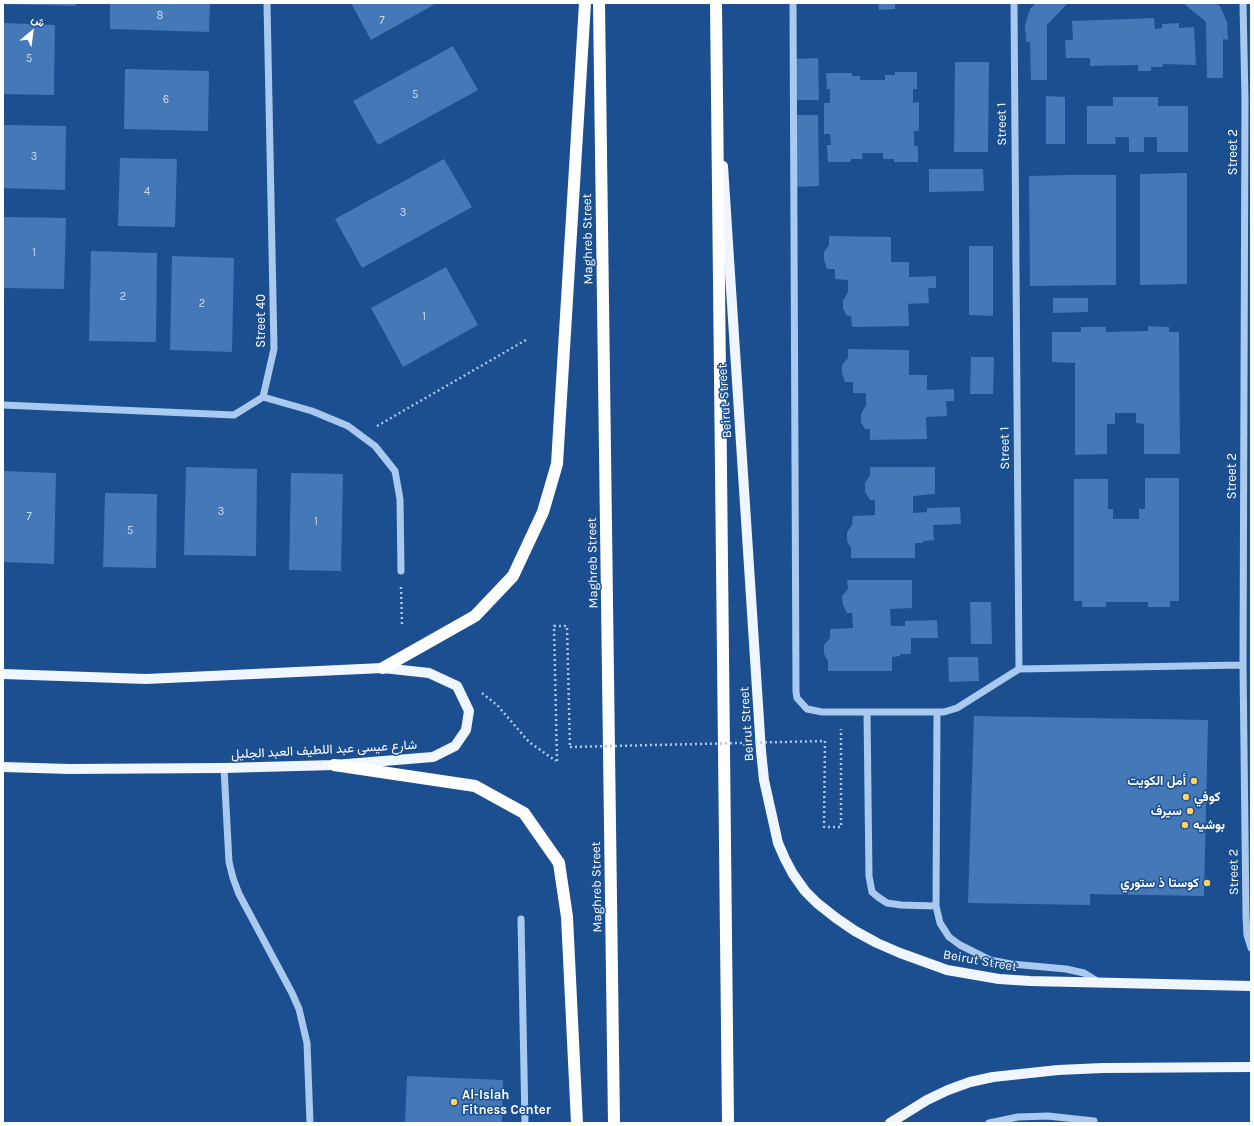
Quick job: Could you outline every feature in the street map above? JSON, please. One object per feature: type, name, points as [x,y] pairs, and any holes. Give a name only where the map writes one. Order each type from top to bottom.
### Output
[{"type":"highway","points":[[383,668],[475,616],[513,576],[543,512],[557,464],[585,3]]},
{"type":"highway","name":"Maghreb Street","points":[[599,3],[614,1123]]},
{"type":"highway","points":[[716,3],[728,1123]]},
{"type":"highway","points":[[334,765],[476,786],[524,813],[559,863],[567,917],[577,1123]]},
{"type":"main road","name":"Beirut Street","points":[[717,79],[761,751],[764,780],[772,819],[778,843],[785,860],[805,891],[836,918],[877,943],[948,970],[970,975],[1030,981],[1251,986]]},
{"type":"main road","points":[[3,674],[146,679],[383,668],[429,673],[458,686]]},
{"type":"main road","name":"شارع عيسى عبد اللطيف العبد الجليل","points":[[3,768],[224,768],[334,765],[433,757],[455,746],[466,730],[469,711],[458,686]]},
{"type":"main road","points":[[890,1123],[927,1100],[948,1090],[970,1082],[993,1077],[1066,1070],[1251,1067]]},
{"type":"street","name":"Street 40","points":[[263,397],[274,349],[267,3]]},
{"type":"street","points":[[793,3],[797,698],[807,709],[822,712],[944,712],[957,708],[1019,669],[1243,665]]},
{"type":"street","name":"Street 1","points":[[1014,3],[1019,669]]},
{"type":"street","name":"Street 2","points":[[1243,3],[1248,100],[1248,476],[1243,665],[1246,916],[1247,935],[1251,948]]},
{"type":"street","points":[[3,405],[234,415],[263,397],[312,411],[348,426],[361,435],[375,446],[396,471],[400,500],[401,570]]},
{"type":"street","points":[[867,712],[869,876],[872,892],[887,902],[901,905],[936,906]]},
{"type":"street","points":[[937,712],[936,906],[940,922],[949,937],[960,945],[990,960],[1011,964],[1066,969],[1084,974],[1099,982]]},
{"type":"street","points":[[224,768],[229,862],[238,894],[292,993],[299,1009],[307,1044],[310,1123]]},
{"type":"street","points":[[521,919],[525,1123]]},
{"type":"street","points":[[989,1123],[1018,1117],[1048,1116],[1094,1122]]},
{"type":"path","points":[[361,435],[526,340]]},
{"type":"path","points":[[401,570],[402,625]]},
{"type":"path","points":[[458,686],[480,692],[490,698],[529,742],[556,761],[554,626],[567,626],[570,747],[825,741],[824,827],[841,828],[841,712]]},
{"type":"building","points":[[76,3],[76,6],[3,4]]},
{"type":"building","points":[[110,3],[210,3],[209,32],[110,29]]},
{"type":"building","points":[[351,3],[437,3],[371,40]]},
{"type":"building","points":[[878,3],[895,3],[895,9],[879,10]]},
{"type":"building","points":[[1036,3],[1068,3],[1047,25],[1047,80],[1031,80],[1030,42],[1026,42],[1025,25],[1030,9]]},
{"type":"building","points":[[1183,3],[1216,3],[1220,6],[1227,22],[1228,40],[1223,39],[1223,78],[1207,78],[1206,22]]},
{"type":"building","points":[[1154,18],[1155,29],[1162,28],[1162,24],[1179,23],[1179,28],[1194,27],[1196,65],[1163,64],[1163,67],[1151,67],[1151,71],[1138,71],[1138,65],[1090,66],[1090,58],[1066,58],[1065,40],[1073,40],[1072,21]]},
{"type":"building","points":[[3,23],[55,25],[54,95],[3,94]]},
{"type":"building","points":[[453,46],[478,90],[378,145],[353,101]]},
{"type":"building","points":[[818,58],[819,100],[795,100],[794,59]]},
{"type":"building","points":[[955,62],[989,62],[988,152],[954,152]]},
{"type":"building","points":[[125,69],[209,71],[208,131],[124,129]]},
{"type":"building","points":[[895,72],[917,72],[917,89],[913,89],[913,103],[919,102],[919,131],[914,131],[914,146],[918,146],[918,162],[894,162],[894,159],[883,159],[883,153],[862,153],[863,159],[851,159],[850,162],[828,162],[827,145],[831,145],[830,134],[824,134],[824,103],[830,103],[830,89],[827,89],[826,73],[852,73],[852,76],[860,76],[860,80],[885,80],[885,75],[895,75]]},
{"type":"building","points":[[1046,96],[1065,97],[1065,144],[1046,144]]},
{"type":"building","points":[[1113,97],[1158,97],[1158,106],[1188,106],[1188,152],[1157,152],[1157,137],[1144,137],[1144,152],[1129,152],[1129,137],[1115,137],[1116,144],[1087,144],[1087,106],[1113,106]]},
{"type":"building","points":[[794,115],[818,115],[819,186],[795,187]]},
{"type":"building","points":[[3,125],[66,126],[65,190],[3,188]]},
{"type":"building","points":[[120,158],[177,159],[175,227],[118,226]]},
{"type":"building","points":[[444,159],[472,207],[362,268],[335,219]]},
{"type":"building","points":[[929,169],[983,169],[984,191],[929,192]]},
{"type":"building","points":[[1187,173],[1187,284],[1140,285],[1140,174]]},
{"type":"building","points":[[1116,175],[1116,285],[1030,286],[1029,176]]},
{"type":"building","points":[[3,217],[66,218],[64,289],[3,288]]},
{"type":"building","points":[[829,236],[891,237],[891,262],[909,262],[909,277],[936,276],[936,288],[928,288],[929,303],[908,304],[909,326],[852,327],[851,316],[847,316],[843,309],[843,301],[848,292],[848,280],[835,279],[835,269],[827,269],[824,260],[824,252],[829,245]]},
{"type":"building","points":[[969,246],[993,246],[993,316],[969,315]]},
{"type":"building","points":[[91,251],[157,253],[156,342],[89,341]]},
{"type":"building","points":[[172,256],[234,258],[232,352],[170,350]]},
{"type":"building","points":[[446,267],[478,325],[403,367],[371,308]]},
{"type":"building","points":[[1053,298],[1088,298],[1088,312],[1053,313]]},
{"type":"building","points":[[1148,326],[1169,327],[1169,332],[1179,332],[1180,454],[1144,454],[1144,424],[1136,423],[1136,413],[1115,413],[1115,424],[1107,424],[1107,454],[1075,455],[1075,363],[1052,362],[1052,332],[1081,332],[1081,327],[1106,327],[1106,332],[1148,331]]},
{"type":"building","points":[[848,349],[909,350],[909,375],[927,375],[927,390],[954,389],[954,401],[946,401],[947,416],[926,417],[927,439],[870,440],[870,429],[865,429],[861,422],[861,414],[866,405],[866,393],[853,393],[853,382],[845,382],[842,373],[842,365],[848,358]]},
{"type":"building","points":[[971,357],[994,357],[993,394],[970,394]]},
{"type":"building","points":[[186,467],[257,469],[256,556],[184,555]]},
{"type":"building","points":[[870,467],[935,467],[935,494],[913,496],[913,513],[927,512],[927,508],[960,507],[961,524],[933,525],[934,540],[923,541],[923,543],[915,543],[915,558],[851,558],[851,548],[847,541],[847,532],[852,525],[853,516],[875,515],[875,500],[870,500],[865,492],[865,483],[870,475]]},
{"type":"building","points":[[3,471],[56,473],[54,564],[3,562]]},
{"type":"building","points":[[291,473],[343,474],[341,571],[289,570]]},
{"type":"building","points":[[1145,478],[1179,478],[1179,601],[1170,601],[1170,607],[1148,607],[1148,602],[1106,602],[1106,607],[1082,607],[1082,601],[1074,601],[1074,479],[1108,479],[1108,509],[1113,509],[1113,519],[1139,519],[1139,509],[1145,509]]},
{"type":"building","points":[[105,493],[157,494],[156,568],[103,567]]},
{"type":"building","points":[[847,580],[912,580],[912,608],[890,609],[891,626],[905,626],[905,621],[937,620],[938,638],[911,638],[911,654],[900,654],[900,656],[892,657],[892,671],[828,671],[828,661],[824,654],[824,645],[830,638],[830,629],[853,628],[852,613],[847,613],[843,605],[842,596],[848,589]]},
{"type":"building","points":[[970,602],[991,602],[992,644],[971,644]]},
{"type":"building","points":[[948,657],[978,657],[979,681],[949,682]]},
{"type":"building","points":[[974,716],[1208,720],[1204,896],[1090,894],[1090,905],[968,903]]},
{"type":"building","name":"Al-Islah Fitness Center","points":[[407,1076],[503,1080],[502,1123],[405,1123]]},
{"type":"place","name":"أمل الكويت","points":[[1194,781]]},
{"type":"place","name":"كوفي","points":[[1186,797]]},
{"type":"place","name":"سيرف","points":[[1190,811]]},
{"type":"place","name":"بوشيه","points":[[1185,825]]},
{"type":"place","name":"كوستا ذ ستوري","points":[[1207,883]]},
{"type":"place","name":"Al-Islah Fitness Center","points":[[454,1102]]}]
